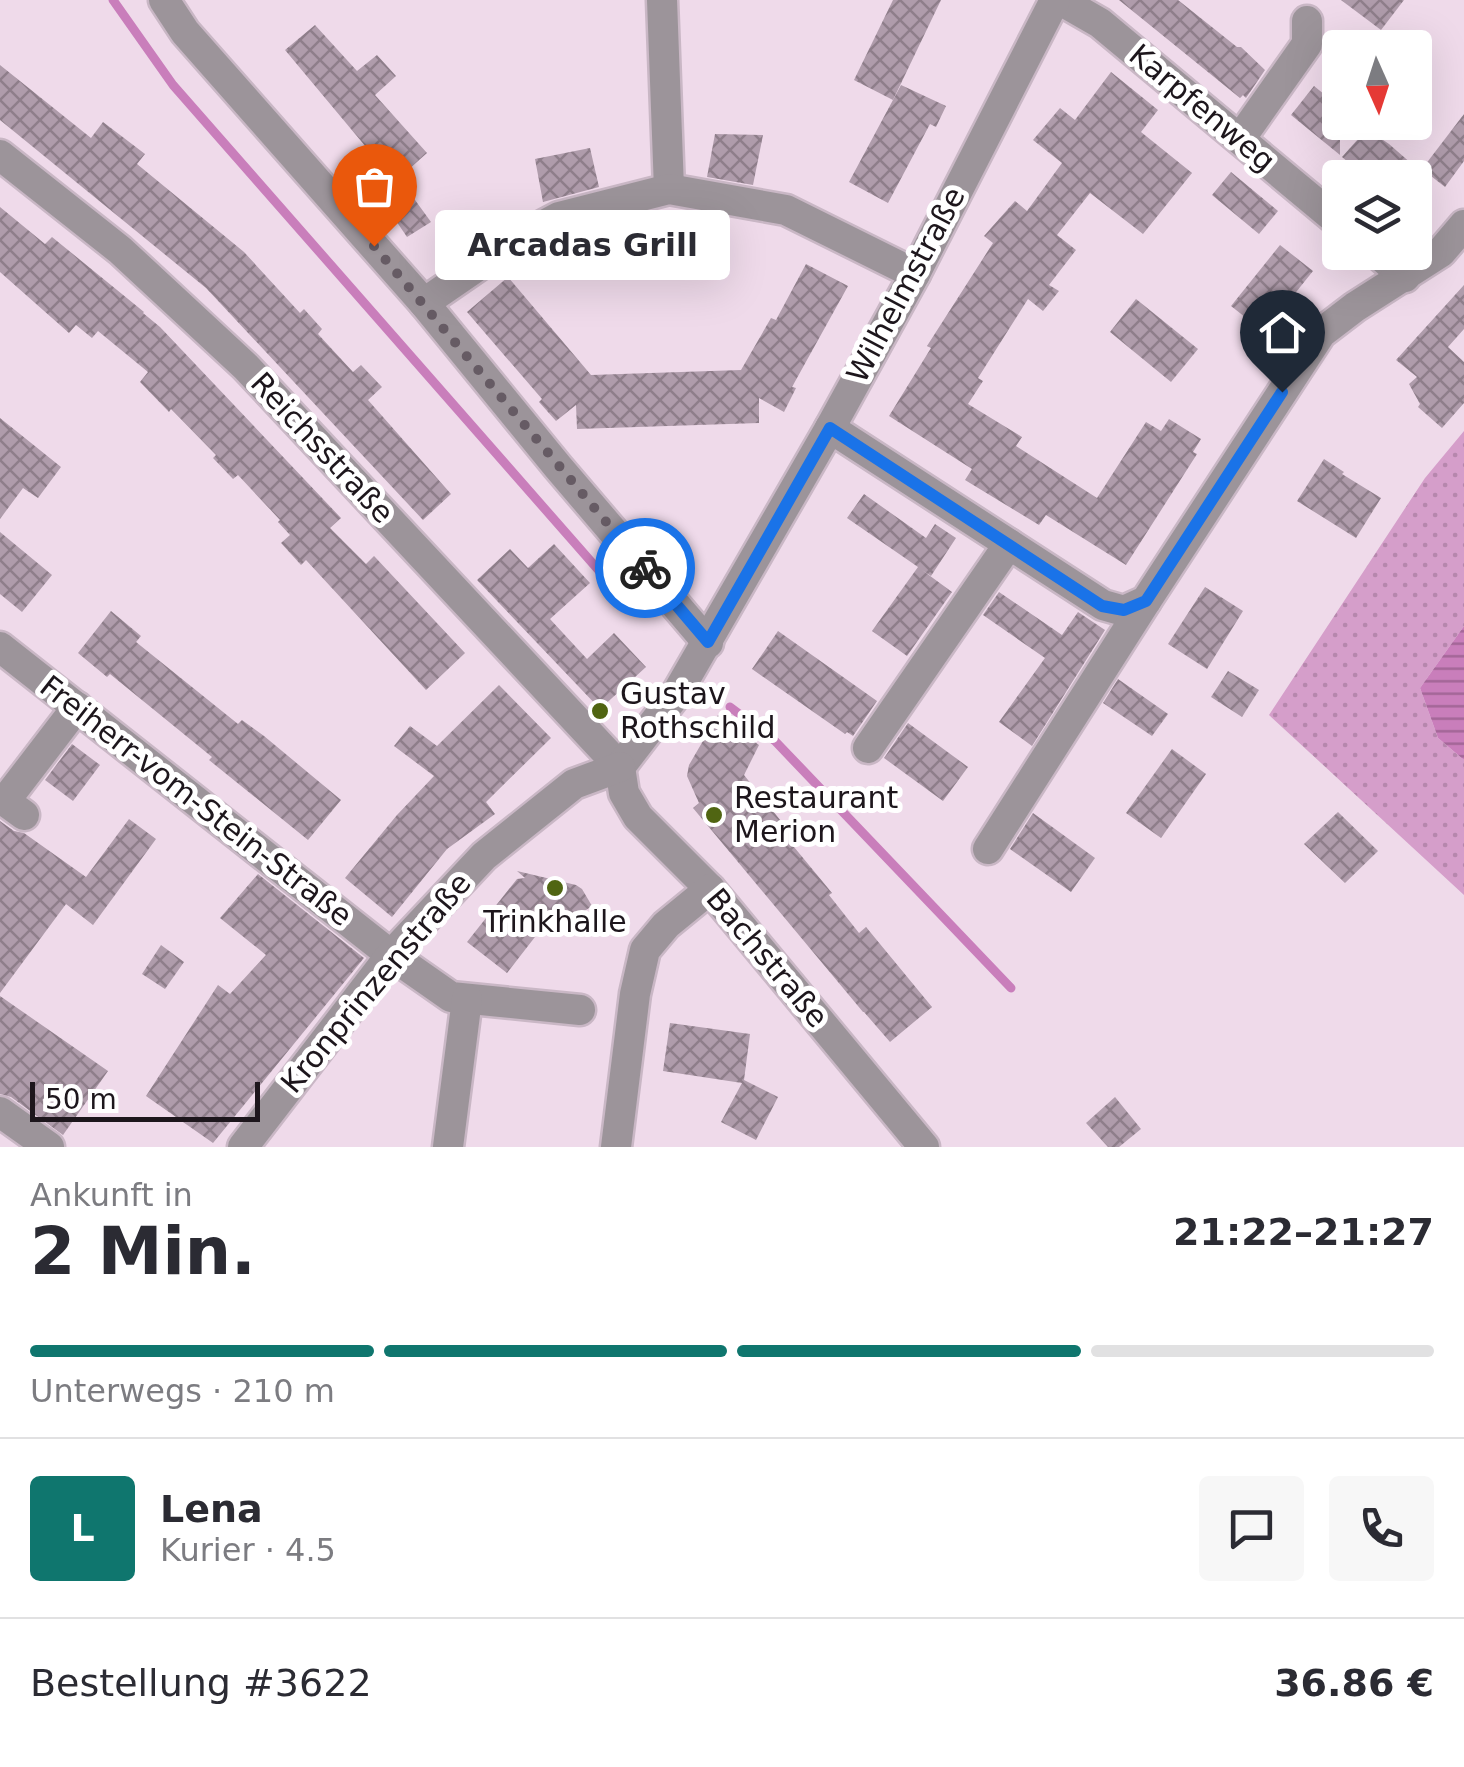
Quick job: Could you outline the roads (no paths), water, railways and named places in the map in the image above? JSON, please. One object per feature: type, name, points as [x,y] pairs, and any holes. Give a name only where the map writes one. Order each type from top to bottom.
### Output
[{"type":"street","points":[[164,0],[185,32],[424,303],[558,468],[708,642]]},
{"type":"street","points":[[662,0],[670,189]]},
{"type":"street","name":"Karpfenweg","points":[[1057,0],[1100,23],[1322,207]]},
{"type":"street","name":"Wilhelmstraße","points":[[620,767],[677,693],[830,428],[1057,0]]},
{"type":"street","points":[[1240,139],[1307,44],[1306,21]]},
{"type":"street","name":"Reichsstraße","points":[[0,155],[120,250],[246,367],[620,767]]},
{"type":"street","points":[[424,303],[514,241],[559,218],[670,189],[786,210],[915,274]]},
{"type":"street","points":[[988,849],[1321,333],[1441,252],[1464,225]]},
{"type":"street","points":[[1397,270],[1405,277]]},
{"type":"street","points":[[830,428],[1102,606],[1124,610],[1146,601]]},
{"type":"street","points":[[868,748],[1009,544]]},
{"type":"street","name":"Freiherr-vom-Stein-Straße","points":[[0,647],[392,955],[459,998]]},
{"type":"street","points":[[24,815],[5,801],[77,707]]},
{"type":"street","name":"Bachstraße","points":[[620,767],[624,792],[638,817],[710,889],[924,1147]]},
{"type":"street","name":"Kronprinzenstraße","points":[[242,1147],[392,955],[484,856],[574,784],[620,767]]},
{"type":"street","points":[[616,1147],[634,994],[645,950],[666,925],[710,889]]},
{"type":"street","points":[[448,1147],[459,998],[580,1010]]},
{"type":"street","points":[[0,1112],[50,1147]]},
{"type":"waterway","points":[[113,0],[173,85],[623,598]]},
{"type":"waterway","points":[[730,707],[775,741],[1011,988]]},
{"type":"place","name":"Arcadas Grill","points":[[374,246]]},
{"type":"place","name":"Gustav Rothschild","points":[[600,711]]},
{"type":"place","name":"Restaurant Merion","points":[[714,815]]},
{"type":"place","name":"Trinkhalle","points":[[555,888]]}]
